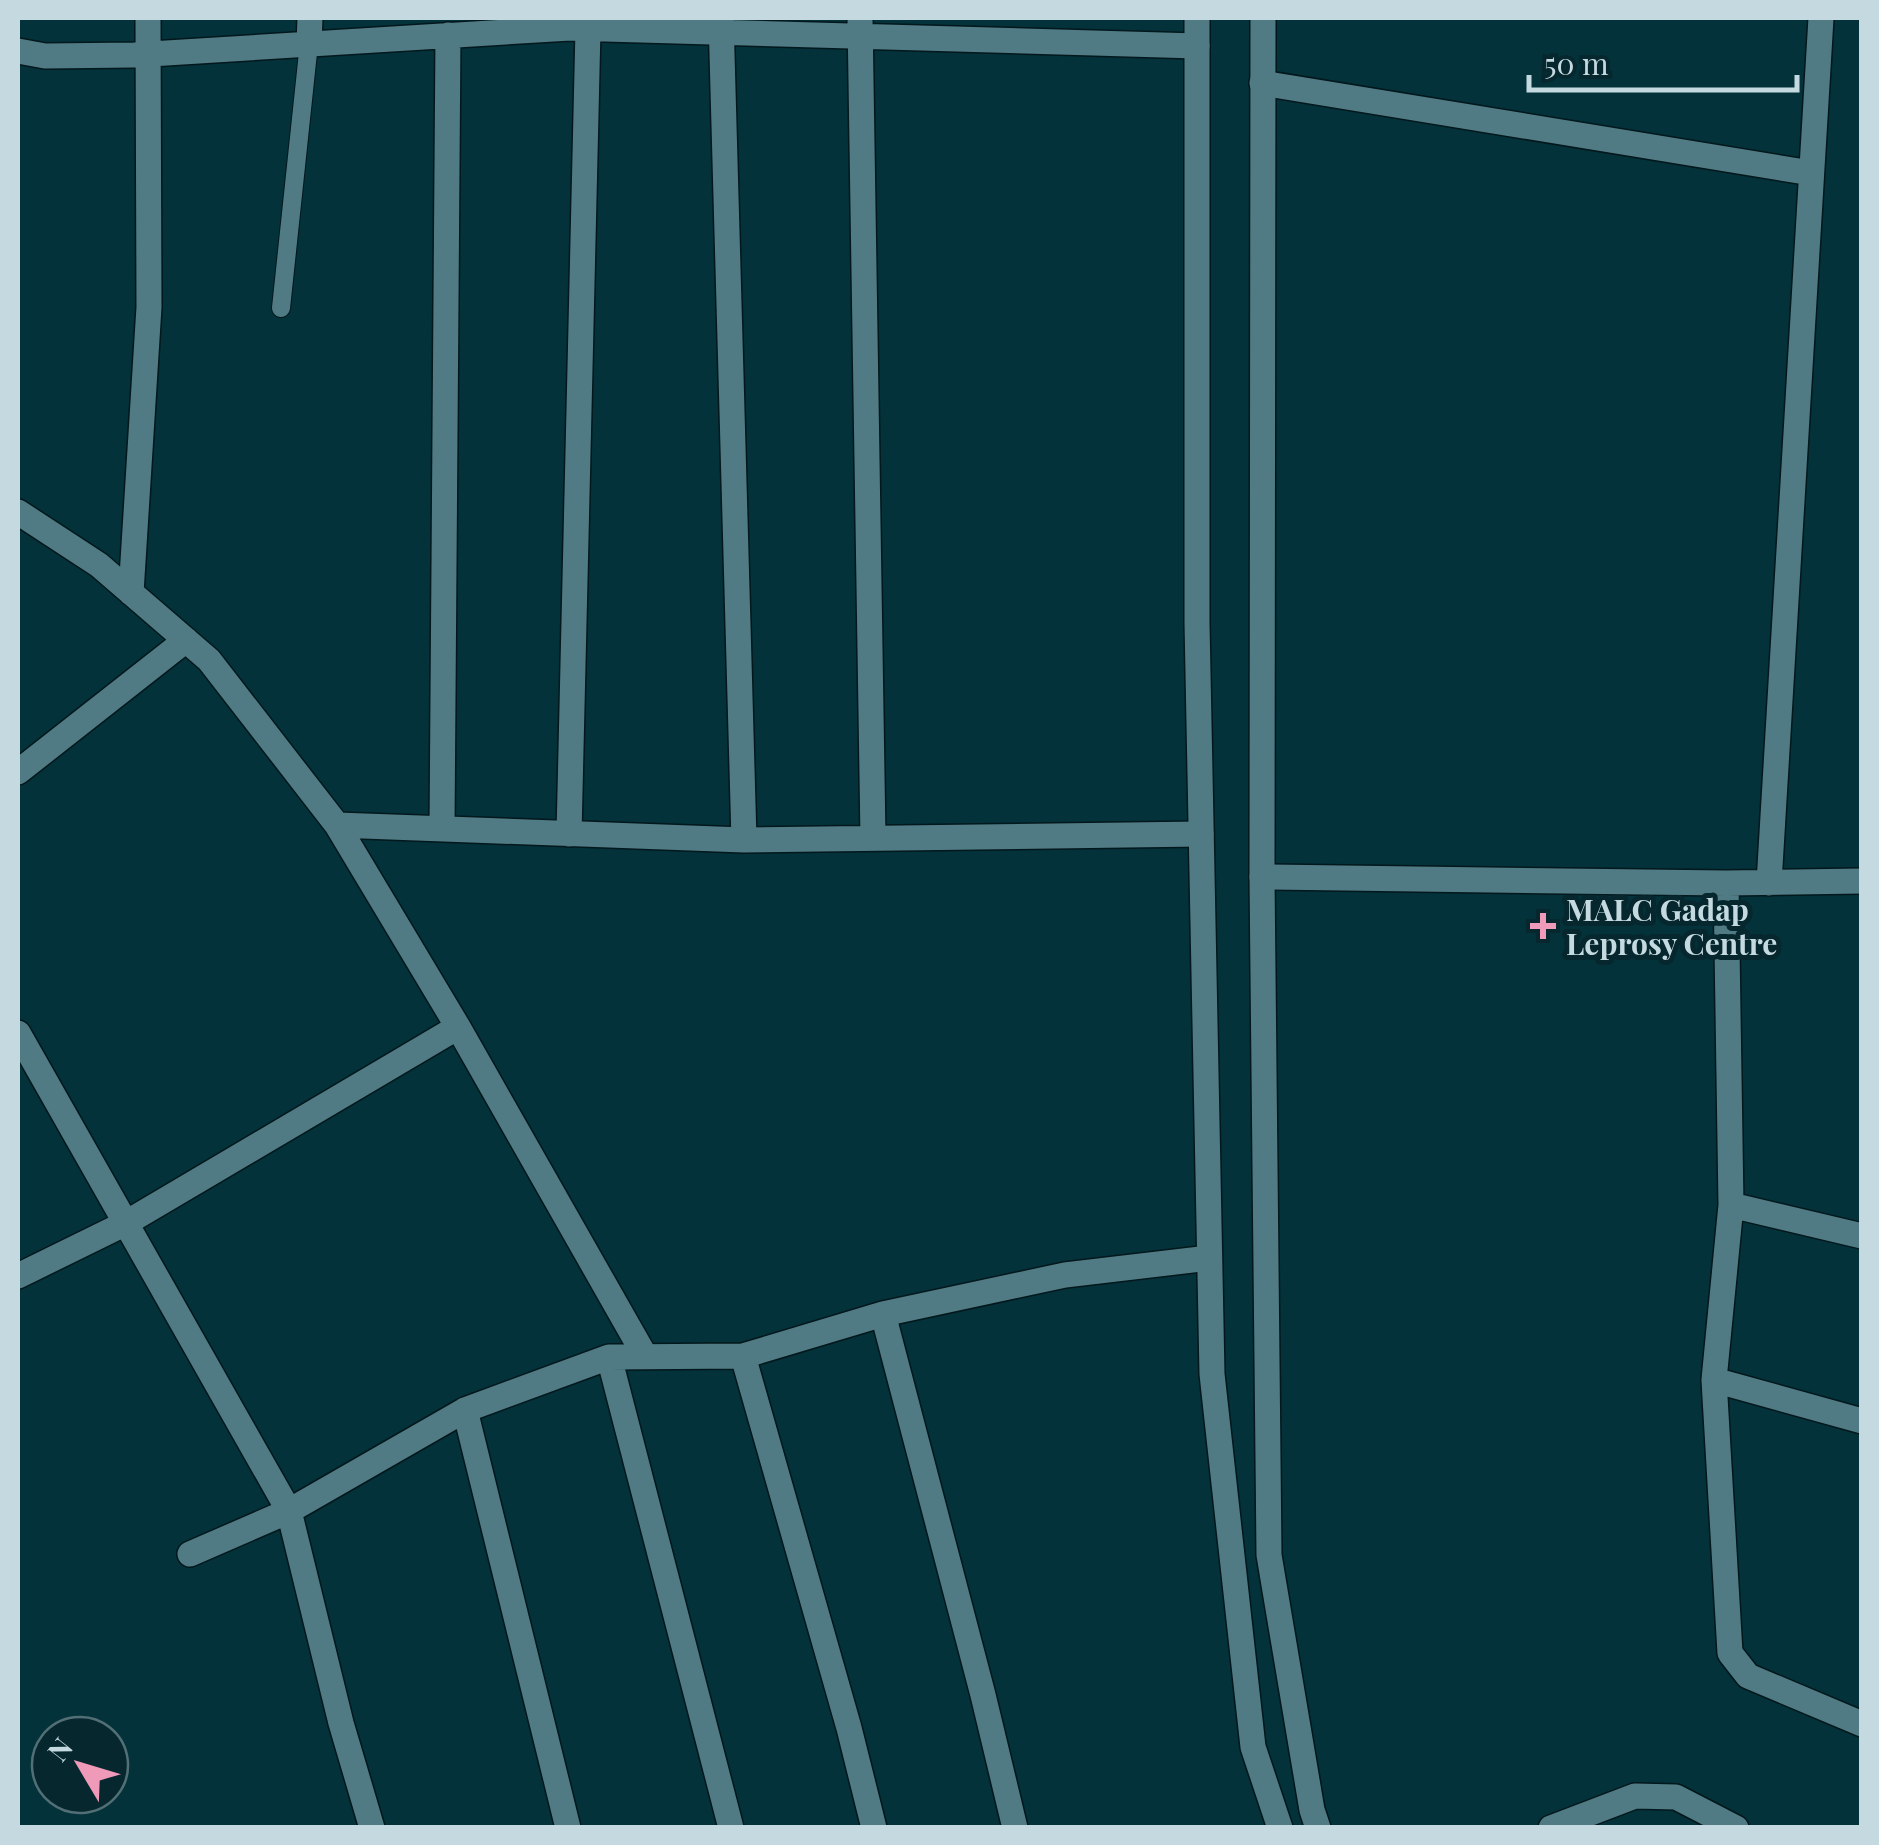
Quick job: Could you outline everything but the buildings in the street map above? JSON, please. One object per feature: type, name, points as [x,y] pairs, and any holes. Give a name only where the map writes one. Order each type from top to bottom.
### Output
[{"type":"street","points":[[131,593],[149,307],[148,18]]},
{"type":"street","points":[[1197,18],[1196,623],[1212,1374],[1253,1747],[1280,1828]]},
{"type":"street","points":[[1263,18],[1262,877],[1270,1555],[1318,1828]]},
{"type":"street","points":[[1769,882],[1821,18]]},
{"type":"street","points":[[18,51],[45,56],[148,54],[309,30],[448,35],[721,25],[860,27],[1197,46]]},
{"type":"street","points":[[721,25],[744,840]]},
{"type":"street","points":[[860,27],[873,838]]},
{"type":"street","points":[[570,834],[588,29]]},
{"type":"street","points":[[442,829],[448,35]]},
{"type":"street","points":[[1262,83],[1812,173]]},
{"type":"street","points":[[18,512],[99,565],[209,660],[337,825],[458,1027],[644,1356]]},
{"type":"street","points":[[18,772],[186,640]]},
{"type":"street","points":[[337,825],[744,840],[1201,834]]},
{"type":"street","points":[[1262,877],[1862,881]]},
{"type":"street","points":[[1726,883],[1731,1205],[1714,1380],[1730,1653],[1748,1676],[1862,1724]]},
{"type":"street","points":[[18,1276],[126,1223],[458,1027]]},
{"type":"street","points":[[18,1032],[289,1511],[340,1723],[372,1828]]},
{"type":"street","points":[[1731,1205],[1862,1236]]},
{"type":"street","points":[[190,1554],[289,1511],[466,1410],[609,1356],[743,1356],[882,1314],[1065,1275],[1210,1258]]},
{"type":"street","points":[[882,1314],[1015,1828]]},
{"type":"street","points":[[609,1356],[731,1828]]},
{"type":"street","points":[[743,1356],[874,1828]]},
{"type":"street","points":[[1714,1380],[1862,1421]]},
{"type":"street","points":[[466,1410],[568,1828]]},
{"type":"street","points":[[1551,1828],[1635,1796],[1676,1797],[1736,1828]]},
{"type":"lane","points":[[280,308],[309,30]]},
{"type":"place","name":"MALC Gadap Leprosy Centre","points":[[1543,926]]}]
